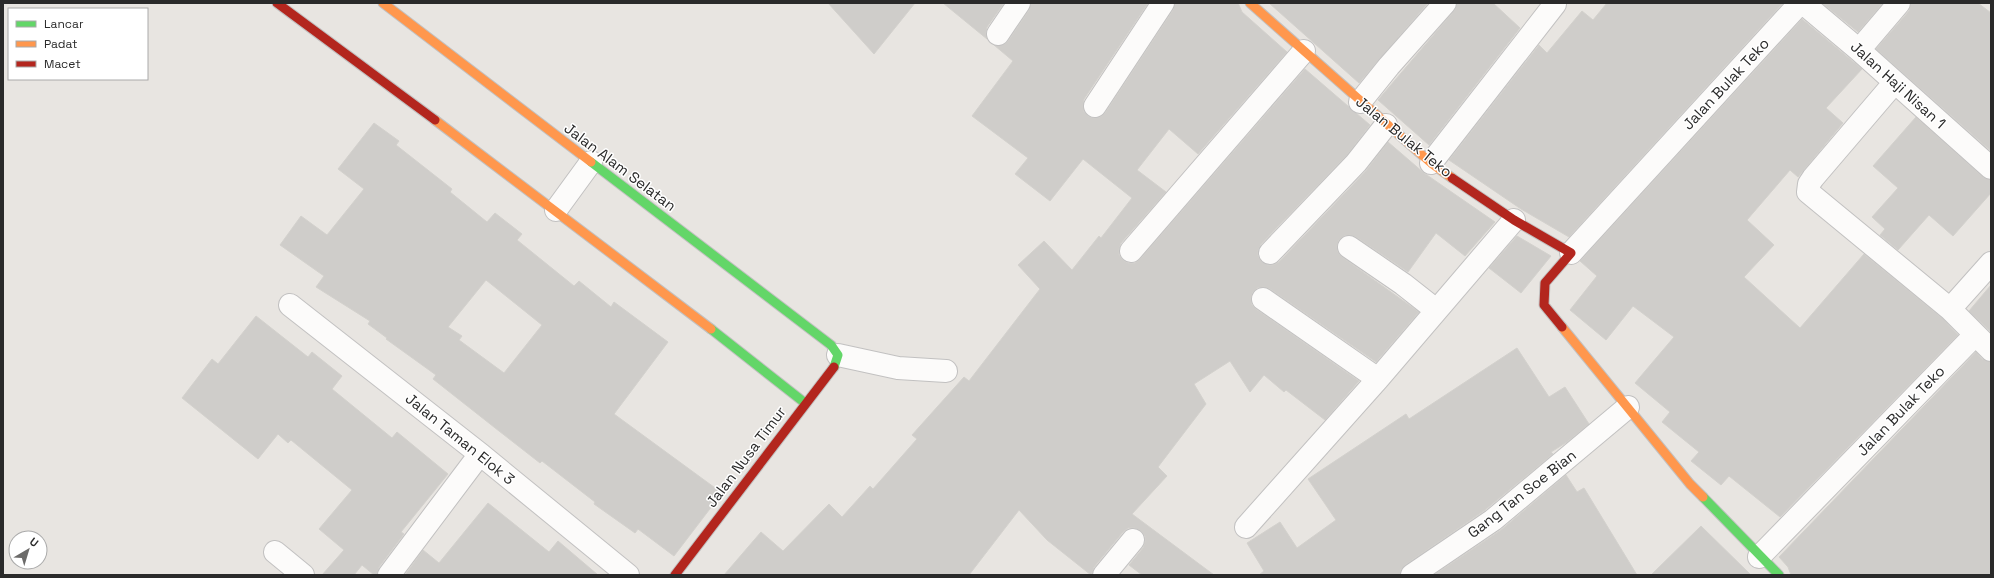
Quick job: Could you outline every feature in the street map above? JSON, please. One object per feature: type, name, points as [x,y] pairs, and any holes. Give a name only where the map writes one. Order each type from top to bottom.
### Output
[{"type":"street","points":[[278,3],[556,210],[704,323],[805,403]]},
{"type":"street","name":"Jalan Alam Selatan","points":[[383,3],[831,345],[838,355]]},
{"type":"street","points":[[998,34],[1019,3]]},
{"type":"street","points":[[1095,106],[1163,3]]},
{"type":"street","name":"Jalan Bulak Teko","points":[[1250,3],[1386,125],[1431,163],[1514,220],[1571,253]]},
{"type":"street","points":[[1360,102],[1389,66],[1445,3]]},
{"type":"street","name":"Jalan Bulak Teko","points":[[1779,575],[1690,484],[1544,305],[1545,283],[1800,3]]},
{"type":"street","name":"Jalan Haji Nisan 1","points":[[1803,3],[1859,50],[1991,168]]},
{"type":"street","points":[[1859,50],[1899,3]]},
{"type":"street","points":[[1431,163],[1555,4]]},
{"type":"street","points":[[1131,251],[1304,51]]},
{"type":"street","points":[[1895,82],[1809,184],[1808,192],[1950,309],[1991,350]]},
{"type":"street","points":[[1270,253],[1356,163],[1386,125]]},
{"type":"street","points":[[556,210],[591,162]]},
{"type":"street","points":[[1246,527],[1378,379],[1514,220]]},
{"type":"street","points":[[1349,247],[1403,284],[1436,310]]},
{"type":"street","points":[[1950,309],[1991,263]]},
{"type":"street","points":[[1263,299],[1378,379]]},
{"type":"street","name":"Jalan Taman Elok 3","points":[[290,304],[480,454],[628,575]]},
{"type":"street","name":"Jalan Bulak Teko","points":[[1760,557],[1975,335]]},
{"type":"street","points":[[838,355],[898,368],[946,371]]},
{"type":"street","name":"Jalan Nusa Timur","points":[[675,575],[834,366],[838,355]]},
{"type":"street","name":"Gang Tan Soe Bian","points":[[1412,575],[1493,520],[1628,407]]},
{"type":"street","points":[[389,575],[480,454]]},
{"type":"street","points":[[1104,575],[1134,540]]},
{"type":"street","points":[[275,552],[303,575]]},
{"type":"building","points":[[828,3],[915,3],[874,54]]},
{"type":"building","points":[[943,3],[1004,3],[987,27],[987,39]]},
{"type":"building","points":[[1031,3],[1148,3],[1084,99],[1084,112],[1088,116],[1094,118],[1100,117],[1105,113],[1173,10],[1175,3],[1238,3],[1242,12],[1287,52],[1198,154],[1169,129],[1137,170],[1166,192],[1121,243],[1119,255],[1128,263],[1135,263],[1140,259],[1305,69],[1370,125],[1347,155],[1261,244],[1258,250],[1258,256],[1262,262],[1267,265],[1273,265],[1279,262],[1365,172],[1388,142],[1424,173],[1495,222],[1465,256],[1436,233],[1408,272],[1356,237],[1350,235],[1344,236],[1339,240],[1337,246],[1338,252],[1342,257],[1419,312],[1376,362],[1270,289],[1264,287],[1257,288],[1253,292],[1251,298],[1252,305],[1256,309],[1359,381],[1325,420],[1286,390],[1284,392],[1264,375],[1250,392],[1230,361],[1194,384],[1206,404],[1158,467],[1167,476],[1132,514],[1214,575],[1142,575],[1129,565],[1143,548],[1145,536],[1141,531],[1135,528],[1128,528],[1094,567],[1091,575],[1047,540],[1019,510],[969,575],[724,575],[761,532],[783,551],[829,504],[842,517],[870,486],[873,489],[917,439],[912,435],[964,377],[969,381],[1040,289],[1018,265],[1044,241],[1072,270],[1099,236],[1101,238],[1132,198],[1083,159],[1050,201],[1015,174],[1028,158],[972,116],[1013,61],[994,45],[1003,45],[1008,41],[1029,10]]},
{"type":"building","points":[[1269,3],[1428,3],[1359,83]]},
{"type":"building","points":[[1457,3],[1493,3],[1520,28],[1429,145],[1378,100],[1454,11]]},
{"type":"building","points":[[1607,3],[1783,3],[1569,237],[1521,209],[1449,160],[1539,45],[1547,53],[1582,11],[1593,20]]},
{"type":"building","points":[[1822,3],[1883,3],[1858,32]]},
{"type":"building","points":[[1911,3],[1978,3],[1991,13],[1991,151],[1876,49],[1909,11]]},
{"type":"building","points":[[1802,19],[1862,69],[1826,108],[1843,123],[1798,177],[1790,170],[1747,220],[1774,245],[1744,277],[1800,328],[1864,254],[1942,318],[1958,335],[1780,517],[1729,476],[1721,485],[1691,461],[1699,452],[1662,422],[1670,412],[1635,383],[1674,337],[1633,306],[1606,340],[1570,310],[1597,276],[1580,261]]},
{"type":"building","points":[[1916,117],[1983,177],[1991,180],[1991,193],[1953,236],[1929,215],[1898,250],[1880,235],[1885,229],[1872,217],[1898,188],[1873,166]]},
{"type":"building","points":[[374,123],[399,141],[396,145],[452,189],[450,192],[487,222],[495,213],[522,234],[517,240],[574,286],[579,281],[611,307],[614,302],[668,342],[614,414],[722,493],[674,556],[638,529],[635,533],[594,504],[595,502],[542,461],[540,463],[433,379],[436,375],[386,339],[387,338],[368,324],[370,321],[316,287],[324,276],[280,245],[301,216],[327,235],[364,189],[338,169]],"holes":[[[486,280],[542,325],[504,373],[459,340],[462,336],[448,327]]]},
{"type":"building","points":[[1517,236],[1551,256],[1521,293],[1489,268]]},
{"type":"building","points":[[1991,285],[1991,332],[1969,311]]},
{"type":"building","points":[[256,316],[308,357],[312,352],[342,376],[332,389],[392,438],[397,432],[448,474],[401,532],[404,534],[379,567],[377,575],[374,575],[362,565],[354,575],[322,575],[344,550],[319,529],[352,490],[291,440],[288,443],[278,434],[258,459],[182,398],[212,359],[218,364]]},
{"type":"building","points":[[1517,348],[1549,397],[1565,387],[1589,424],[1567,442],[1551,452],[1553,454],[1485,510],[1405,565],[1401,569],[1400,575],[1259,575],[1264,571],[1247,543],[1280,522],[1297,548],[1336,520],[1308,479],[1406,414],[1409,419]]},
{"type":"building","points":[[1976,352],[1982,359],[1991,362],[1991,575],[1791,575],[1788,567],[1779,557]]},
{"type":"building","points":[[1566,475],[1577,492],[1584,488],[1637,575],[1434,575],[1501,530]]},
{"type":"building","points":[[488,503],[549,552],[558,541],[598,575],[405,575],[423,550],[439,563]]},
{"type":"building","points":[[1701,526],[1751,575],[1651,575]]},
{"type":"traffic: fast","points":[[591,162],[831,345],[838,355],[834,367]]},
{"type":"traffic: fast","points":[[711,329],[805,403]]},
{"type":"traffic: fast","points":[[1703,497],[1779,575]]},
{"type":"traffic: slow","points":[[383,3],[591,162]]},
{"type":"traffic: slow","points":[[1250,3],[1431,163],[1452,178]]},
{"type":"traffic: slow","points":[[435,120],[711,329]]},
{"type":"traffic: slow","points":[[1562,327],[1690,484],[1703,497]]},
{"type":"traffic: jam","points":[[277,3],[435,120]]},
{"type":"traffic: jam","points":[[1452,178],[1514,220],[1571,253],[1545,283],[1544,305],[1562,327]]},
{"type":"traffic: jam","points":[[675,575],[834,367]]}]
